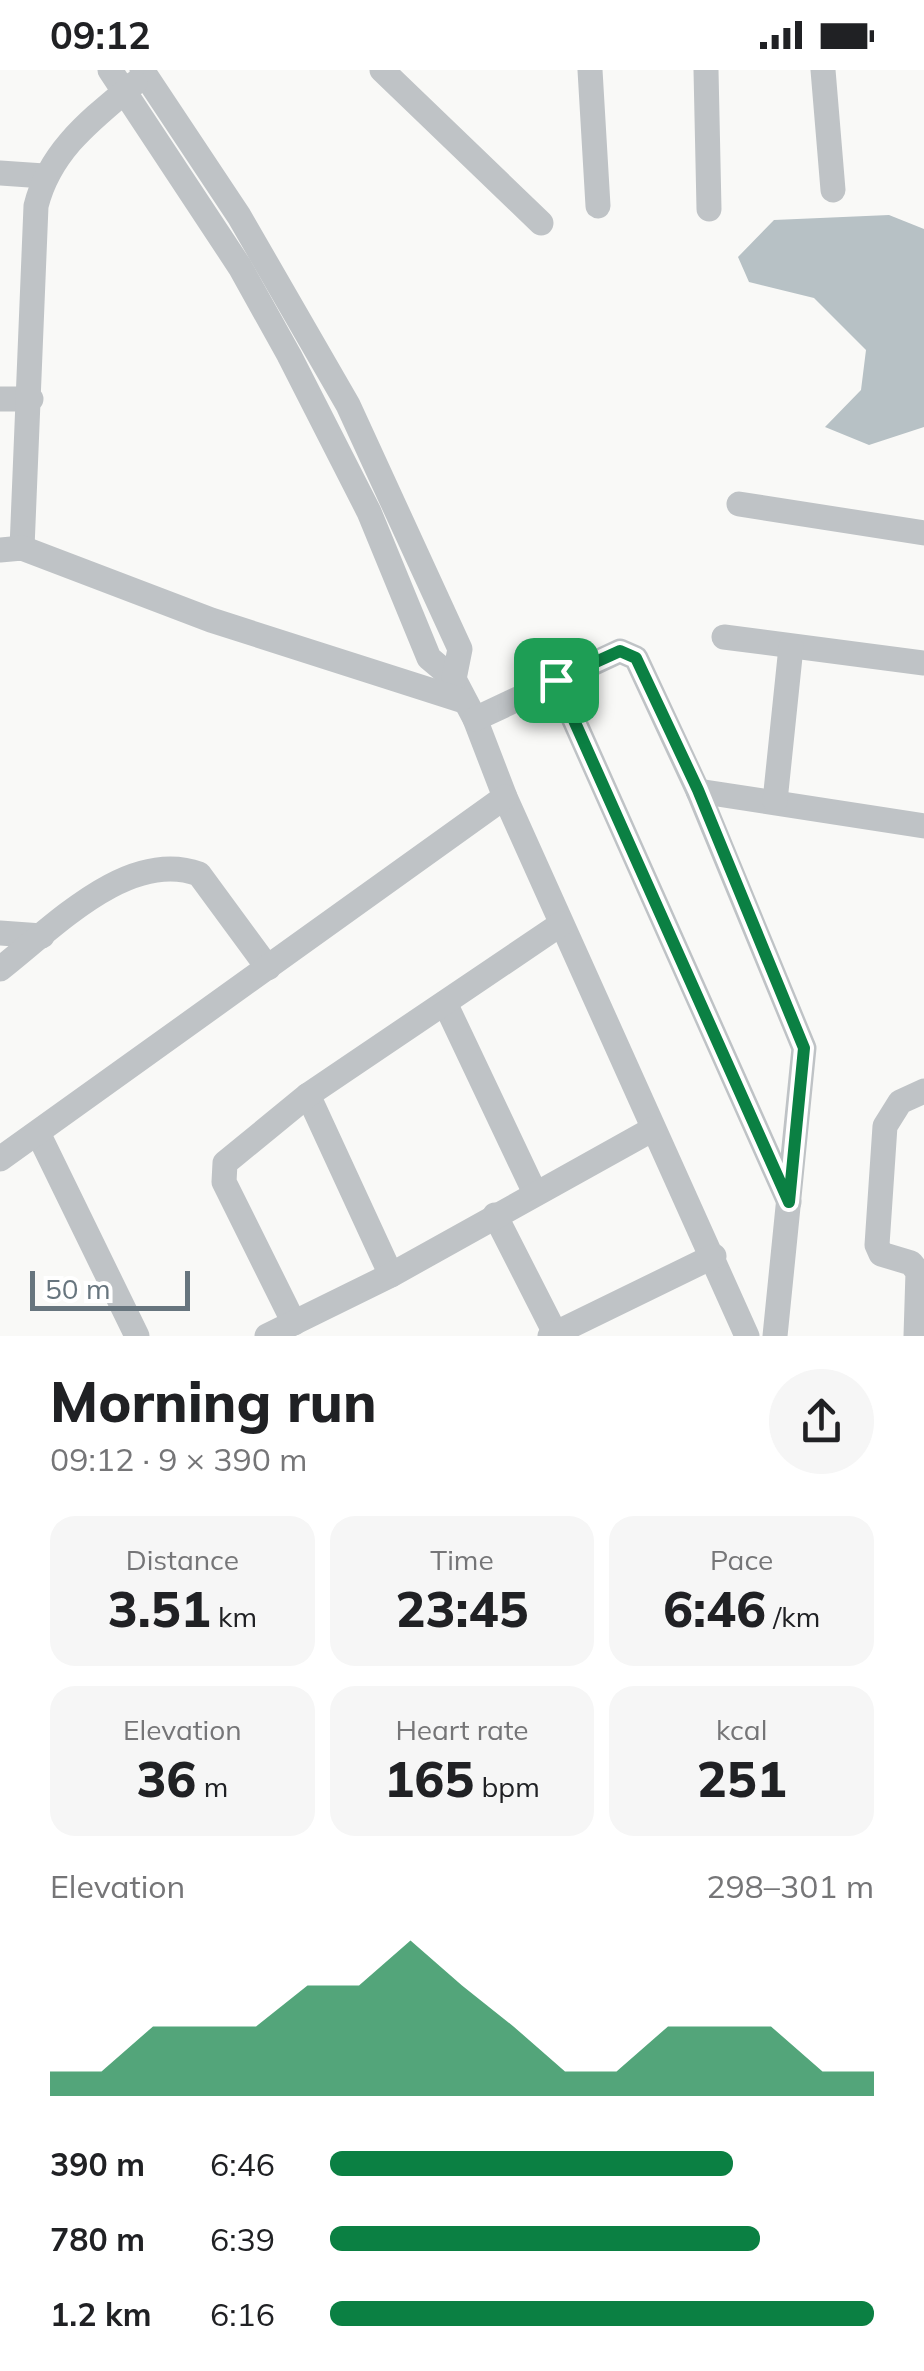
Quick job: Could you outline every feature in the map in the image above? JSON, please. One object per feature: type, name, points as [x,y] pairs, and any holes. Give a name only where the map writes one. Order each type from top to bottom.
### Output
[{"type":"street","points":[[382,70],[541,223]]},
{"type":"street","points":[[590,70],[598,206]]},
{"type":"street","points":[[706,70],[709,208]]},
{"type":"street","points":[[823,70],[833,190]]},
{"type":"street","points":[[747,1336],[505,796],[465,700],[460,650],[356,421],[239,216],[145,72],[116,81],[60,150],[44,176],[36,206],[31,398],[11,549],[211,620],[465,700],[556,680],[620,651],[632,653],[698,790],[804,1048],[775,1336]]},
{"type":"street","points":[[116,81],[240,267],[369,512],[429,658],[465,700]]},
{"type":"street","points":[[0,173],[44,176]]},
{"type":"street","points":[[0,399],[31,398]]},
{"type":"street","points":[[740,504],[924,533]]},
{"type":"street","points":[[724,637],[924,662]]},
{"type":"street","points":[[776,802],[792,647]]},
{"type":"street","points":[[556,680],[789,1202]]},
{"type":"street","points":[[698,790],[924,826]]},
{"type":"street","points":[[0,1159],[505,796]]},
{"type":"street","points":[[0,968],[121,878],[146,869],[180,867],[208,883],[268,968]]},
{"type":"street","points":[[294,1322],[224,1182],[222,1170],[233,1156],[308,1095],[561,924]]},
{"type":"street","points":[[0,932],[42,936]]},
{"type":"street","points":[[445,1003],[535,1193]]},
{"type":"street","points":[[916,1336],[918,1272],[910,1263],[881,1254],[877,1245],[885,1126],[900,1102],[924,1091]]},
{"type":"street","points":[[308,1095],[391,1274]]},
{"type":"street","points":[[267,1336],[391,1274],[653,1129]]},
{"type":"street","points":[[38,1133],[137,1336]]},
{"type":"street","points":[[495,1215],[553,1335],[602,1325],[714,1256]]},
{"type":"shaded area","points":[[889,215],[924,229],[924,427],[869,445],[825,427],[861,390],[866,350],[814,298],[749,282],[738,257],[774,220]]},
{"type":"route","points":[[620,651],[632,653],[698,790],[804,1048],[789,1202],[556,680],[620,651]]}]
